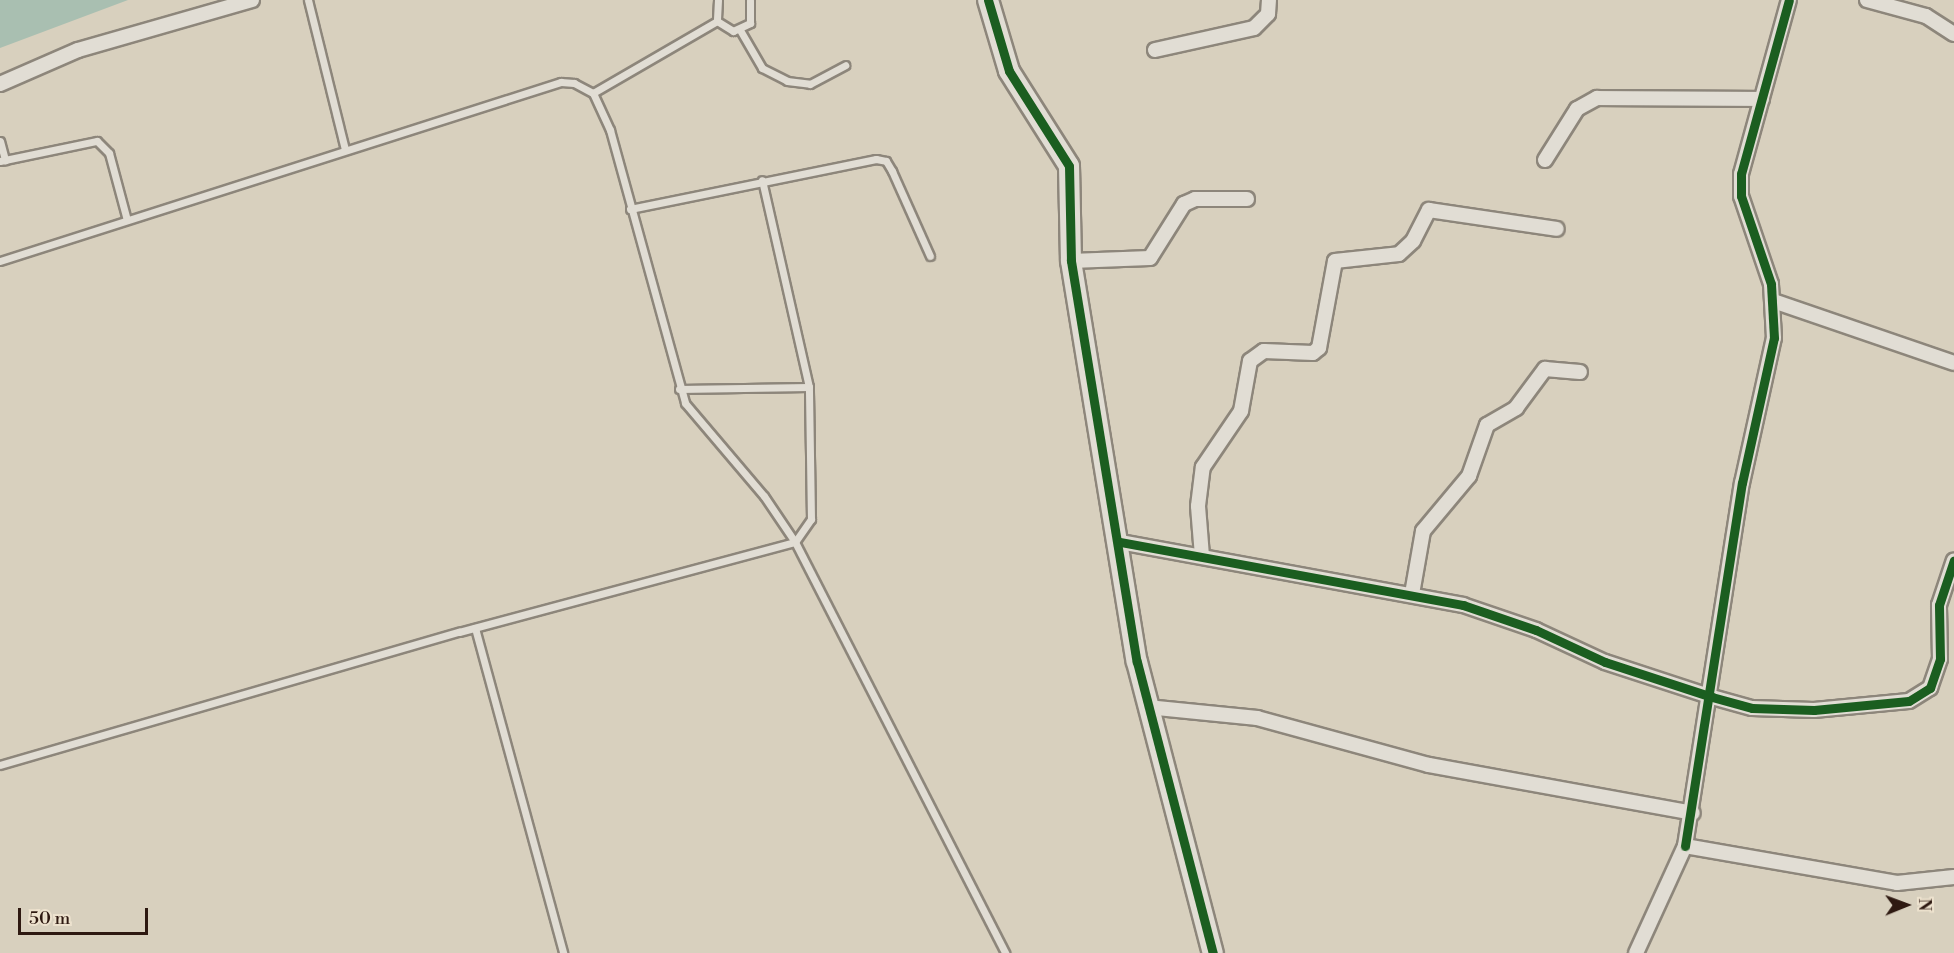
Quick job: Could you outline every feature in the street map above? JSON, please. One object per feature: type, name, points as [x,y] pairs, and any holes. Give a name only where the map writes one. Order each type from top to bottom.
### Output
[{"type":"street","points":[[0,84],[78,50],[252,0]]},
{"type":"street","points":[[988,0],[1009,71],[1070,166],[1071,261],[1147,707],[1213,953]]},
{"type":"street","points":[[1155,50],[1254,28],[1268,14],[1269,0]]},
{"type":"street","points":[[1636,953],[1685,846],[1693,813],[1742,483],[1774,338],[1773,301],[1741,196],[1742,174],[1789,0]]},
{"type":"street","points":[[1868,0],[1926,16],[1954,34]]},
{"type":"street","points":[[1545,160],[1577,109],[1597,98],[1762,99]]},
{"type":"street","points":[[1071,261],[1150,258],[1184,204],[1195,199],[1247,199]]},
{"type":"street","points":[[1202,556],[1198,506],[1203,467],[1241,411],[1250,361],[1264,351],[1312,353],[1319,348],[1335,261],[1399,254],[1429,210],[1557,229]]},
{"type":"street","points":[[1773,301],[1954,363]]},
{"type":"street","points":[[1412,594],[1426,525],[1469,476],[1487,425],[1516,408],[1545,369],[1580,372]]},
{"type":"street","points":[[1120,542],[1412,594],[1536,630],[1605,662],[1712,697],[1752,708],[1814,710],[1922,696],[1937,674],[1939,605],[1954,560]]},
{"type":"street","points":[[1147,707],[1257,718],[1429,765],[1693,813]]},
{"type":"street","points":[[1685,846],[1897,884],[1954,877]]},
{"type":"lane","points":[[308,0],[345,150]]},
{"type":"lane","points":[[717,21],[718,0]]},
{"type":"lane","points":[[717,21],[727,30],[740,30],[753,17],[750,0]]},
{"type":"lane","points":[[593,93],[717,21]]},
{"type":"lane","points":[[740,30],[762,68],[787,81],[816,82],[845,65]]},
{"type":"lane","points":[[0,261],[561,82],[574,82],[593,93],[610,130],[685,403],[764,496],[795,542],[1005,953]]},
{"type":"lane","points":[[0,141],[3,160],[97,141],[109,153],[127,220]]},
{"type":"lane","points":[[630,209],[838,164],[886,161],[930,256]]},
{"type":"lane","points":[[0,765],[475,628],[795,542],[811,519],[809,387],[762,180]]},
{"type":"lane","points":[[680,389],[809,387]]},
{"type":"lane","points":[[475,628],[563,953]]},
{"type":"shaded area","points":[[0,0],[128,0],[0,48]]},
{"type":"cycle path","points":[[988,0],[1009,71],[1069,166],[1071,261],[1137,662],[1213,953]]},
{"type":"cycle path","points":[[1685,846],[1742,483],[1774,338],[1771,284],[1741,196],[1741,174],[1789,0]]},
{"type":"cycle path","points":[[1120,542],[1463,605],[1536,630],[1605,662],[1712,697],[1752,708],[1814,710],[1909,701],[1930,688],[1940,659],[1939,605],[1954,560]]}]
